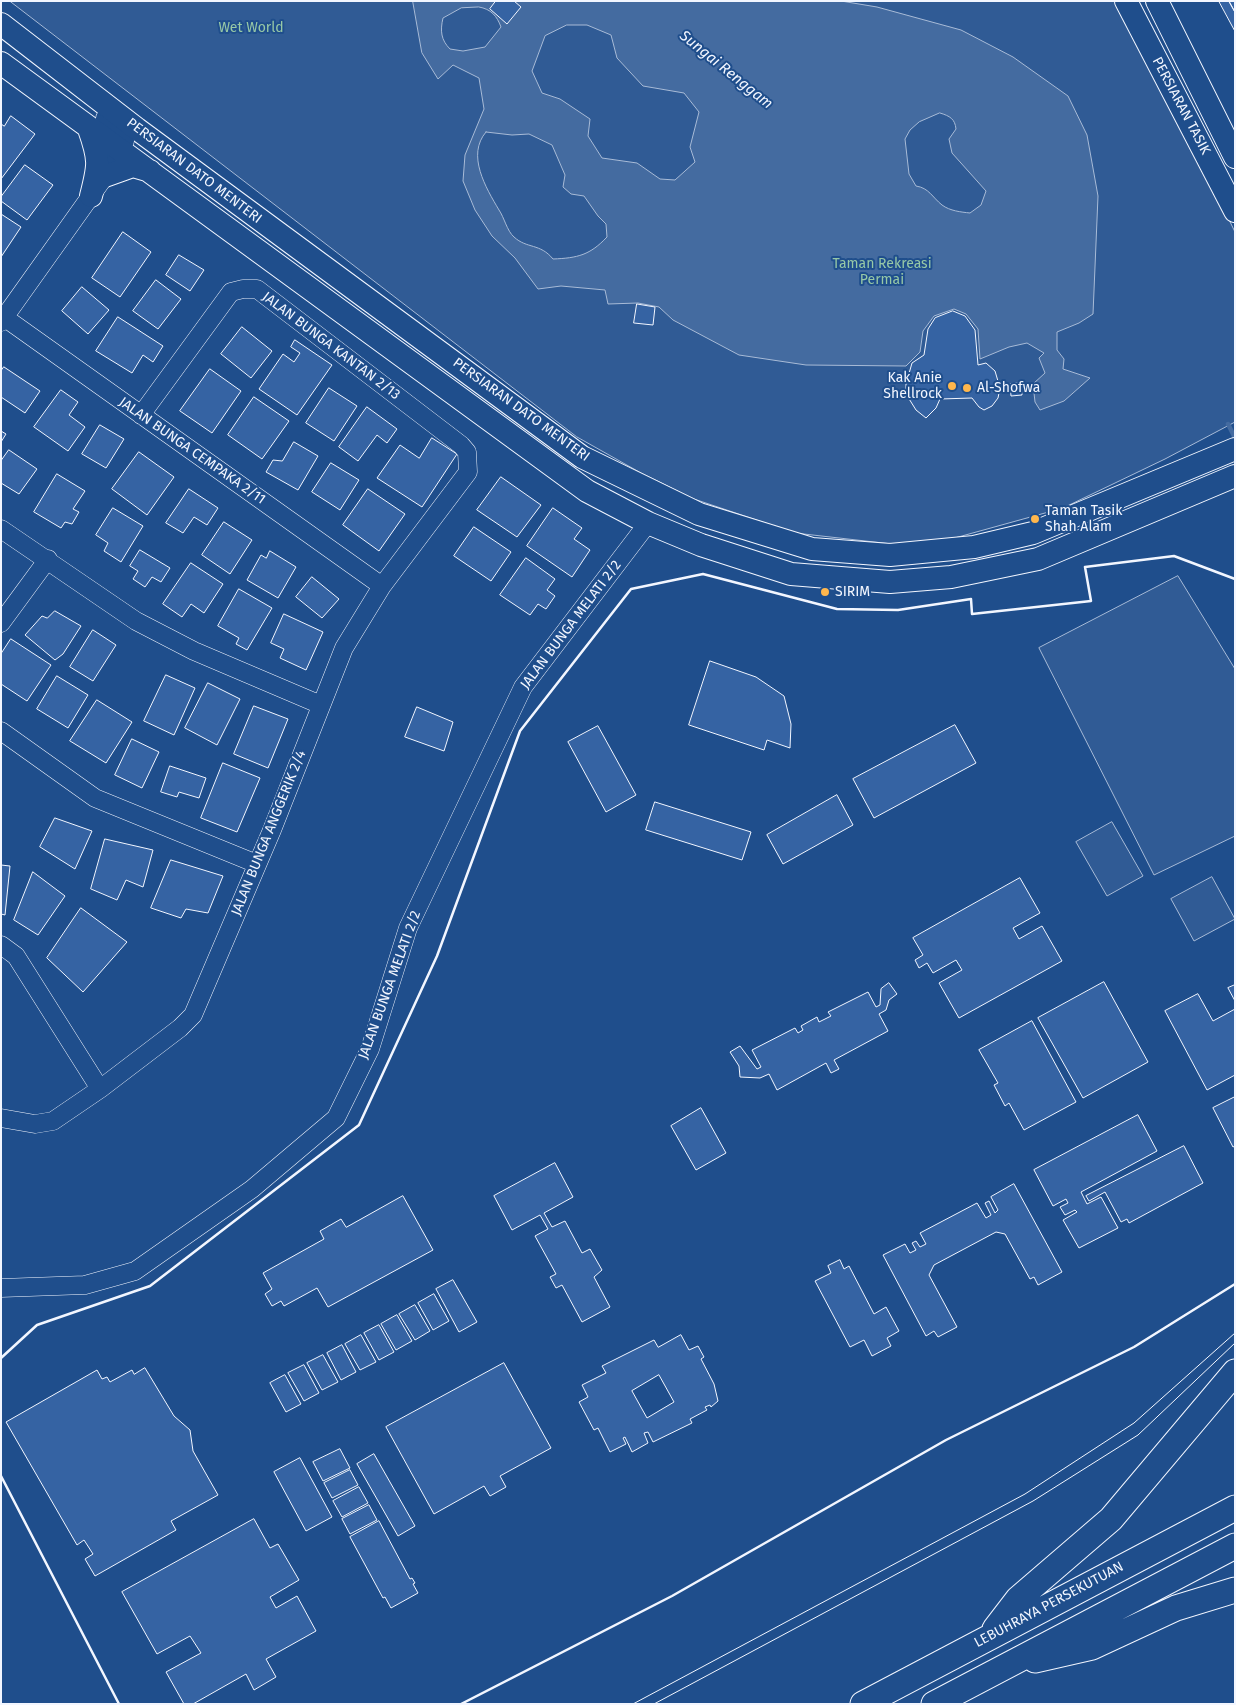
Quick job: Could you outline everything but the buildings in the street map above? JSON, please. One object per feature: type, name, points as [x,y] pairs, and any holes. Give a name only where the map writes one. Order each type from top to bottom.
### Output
[{"type":"highway","points":[[991,1635],[1018,1599],[1111,1519],[1235,1372]]},
{"type":"highway","name":"LEBUHRAYA PERSEKUTUAN","points":[[863,1704],[1235,1508]]},
{"type":"highway","points":[[934,1704],[1235,1546]]},
{"type":"highway","points":[[1002,1667],[1092,1647],[1176,1608],[1235,1590]]},
{"type":"main road","name":"PERSIARAN TASIK","points":[[1126,1],[1226,172],[1235,211]]},
{"type":"main road","name":"PERSIARAN TASIK","points":[[1157,1],[1235,157]]},
{"type":"main road","name":"PERSIARAN DATO MENTERI","points":[[1,24],[89,92],[582,457],[700,514],[812,549],[890,555],[974,547],[1033,533],[1235,449]]},
{"type":"main road","name":"PERSIARAN DATO MENTERI","points":[[1,63],[587,491],[648,523],[702,545],[791,574],[890,582],[952,577],[1038,559],[1235,476]]},
{"type":"main road","points":[[89,129],[98,155],[99,166],[92,196]]},
{"type":"main road","points":[[105,176],[133,166],[151,171]]},
{"type":"street","points":[[2,318],[92,196],[125,141],[124,133],[100,114],[89,92]]},
{"type":"street","name":"JALAN BUNGA KANTAN 2/13","points":[[141,414],[231,292],[243,288],[257,289],[461,445],[467,452],[469,461]]},
{"type":"street","name":"JALAN BUNGA CEMPAKA 2/11","points":[[2,318],[141,414],[382,586]]},
{"type":"street","name":"JALAN BUNGA ANGGERIK 2/4","points":[[1,1118],[35,1124],[53,1121],[100,1089],[180,1028],[193,1015],[257,864],[344,648],[382,586],[468,472],[469,461]]},
{"type":"street","name":"JALAN BUNGA MELATI 2/2","points":[[1,1288],[85,1285],[134,1271],[252,1190],[336,1118],[370,1049],[408,928],[524,687],[648,523]]},
{"type":"street","points":[[1,529],[48,559],[136,621],[194,651],[321,705]]},
{"type":"street","points":[[1,623],[48,559]]},
{"type":"street","points":[[1,731],[95,798],[257,864]]},
{"type":"street","points":[[1,945],[16,956],[100,1089]]},
{"type":"green space","name":"Taman Rekreasi Permai","points":[[10,1],[1118,1],[1139,35],[1235,232],[1235,422],[1165,459],[1063,508],[951,539],[892,544],[795,533],[694,499],[641,473],[577,437]]},
{"type":"green space","points":[[1178,576],[1235,669],[1235,836],[1154,875],[1039,648]]},
{"type":"green space","points":[[1112,822],[1143,876],[1107,896],[1076,842]]},
{"type":"green space","points":[[1212,877],[1235,919],[1194,941],[1171,899]]},
{"type":"water","points":[[413,1],[841,1],[877,7],[961,30],[1013,57],[1068,96],[1087,135],[1098,196],[1093,314],[1079,323],[1057,332],[1057,350],[1064,359],[1063,369],[1090,378],[1064,401],[1040,410],[1035,402],[1033,384],[1045,373],[1039,358],[1044,353],[1027,343],[1009,347],[980,359],[978,329],[966,314],[954,309],[934,316],[923,331],[920,352],[906,366],[806,365],[739,355],[673,320],[659,307],[638,303],[608,304],[605,290],[561,286],[538,289],[515,258],[492,236],[475,210],[463,181],[465,155],[484,109],[479,78],[453,65],[438,79],[422,53]],"holes":[[[461,8],[483,8],[490,11],[498,20],[501,27],[485,47],[463,51],[450,49],[443,39],[443,18]],[[567,25],[587,25],[611,35],[617,58],[643,86],[684,93],[699,112],[690,147],[695,162],[675,180],[660,179],[637,163],[602,158],[588,136],[590,119],[560,99],[542,93],[532,71],[545,36]],[[940,113],[953,120],[956,129],[949,139],[952,153],[986,191],[981,205],[970,213],[945,207],[927,191],[916,186],[909,174],[905,139],[910,130],[919,122]],[[486,132],[512,135],[529,134],[552,145],[565,175],[563,187],[571,194],[584,196],[606,224],[607,237],[589,252],[570,258],[553,259],[543,250],[519,241],[509,231],[484,182],[478,161],[480,141]]]},
{"type":"waterway","name":"Sungai Renggam","points":[[1228,424],[1235,438]]},
{"type":"tram line","points":[[633,1704],[1025,1494],[1134,1423],[1235,1333]]},
{"type":"tram line","points":[[654,1704],[1033,1501],[1138,1435],[1235,1343]]},
{"type":"wall","points":[[1,1358],[37,1325],[150,1286],[359,1125],[437,956],[520,731],[631,589],[703,574],[837,609],[898,610],[971,599],[972,614],[1091,601],[1085,567],[1174,556],[1235,579]]},
{"type":"wall","points":[[461,1704],[672,1596],[946,1440],[1134,1347],[1235,1284]]},
{"type":"wall","points":[[1,1476],[119,1704]]},
{"type":"place","name":"Kak Anie Shellrock","points":[[952,386]]},
{"type":"place","name":"Al-Shofwa","points":[[967,388]]},
{"type":"place","name":"Taman Tasik Shah Alam","points":[[1035,519]]},
{"type":"place","name":"SIRIM","points":[[825,592]]},
{"type":"park label","name":"Wet World","points":[[251,28]]}]
